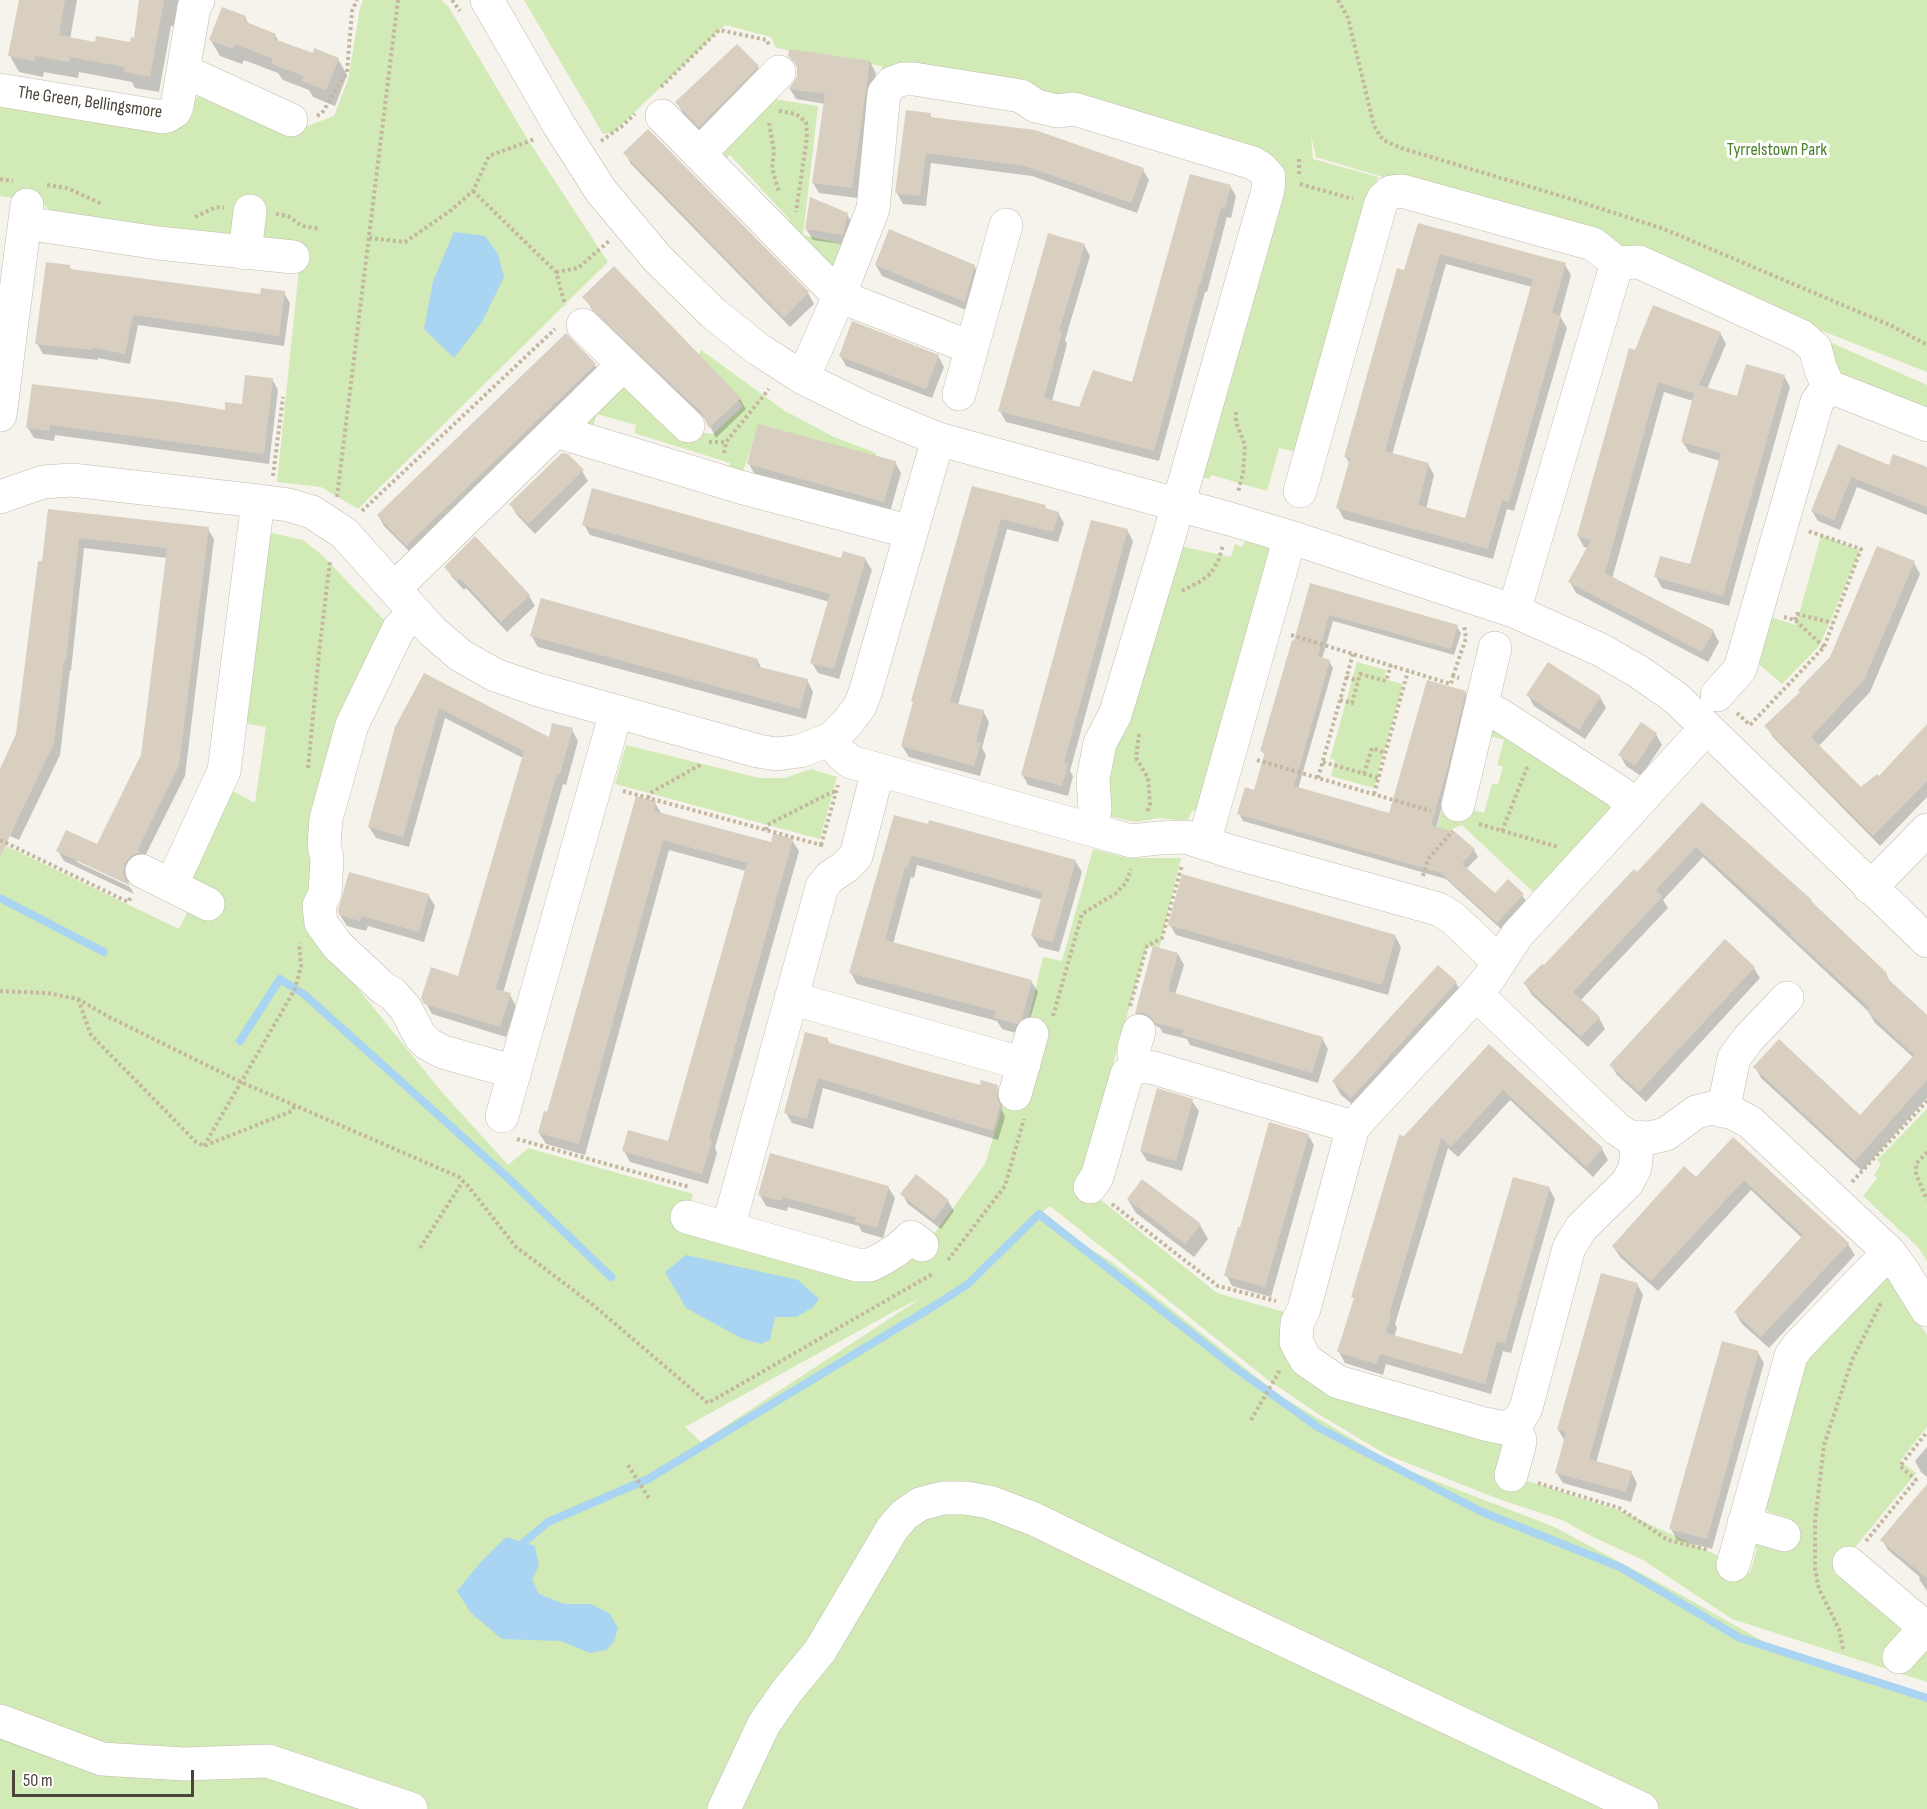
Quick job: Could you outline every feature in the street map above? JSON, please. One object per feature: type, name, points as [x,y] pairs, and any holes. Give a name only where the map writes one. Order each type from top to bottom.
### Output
[{"type":"street","name":"The Green, Bellingsmore","points":[[0,90],[163,117],[171,114],[177,106],[194,8],[198,0]]},
{"type":"street","points":[[487,0],[558,125],[601,191],[628,225],[657,258],[714,313],[758,349],[794,373],[866,409],[938,439],[1290,537],[1514,611],[1601,650],[1639,672],[1676,698],[1927,941]]},
{"type":"street","points":[[184,71],[291,120]]},
{"type":"street","points":[[699,154],[760,104],[779,72]]},
{"type":"street","points":[[794,373],[839,297],[873,209],[884,93],[892,83],[903,79],[1021,96],[1036,106],[1057,111],[1074,109],[1253,163],[1262,168],[1269,177],[1268,190],[1178,505],[1115,715],[1100,743],[1093,779],[1095,810],[1089,830]]},
{"type":"street","points":[[653,106],[839,297],[972,348]]},
{"type":"street","points":[[1300,491],[1380,206],[1383,199],[1391,192],[1402,191],[1593,244],[1617,262],[1640,262],[1801,336],[1815,348],[1828,386],[1927,425]]},
{"type":"street","points":[[0,415],[28,199],[158,243],[293,257]]},
{"type":"street","points":[[245,253],[250,211]]},
{"type":"street","points":[[959,394],[1006,225]]},
{"type":"street","points":[[1514,611],[1617,262]]},
{"type":"street","points":[[577,319],[688,426]]},
{"type":"street","points":[[394,589],[624,364]]},
{"type":"street","points":[[1717,695],[1740,669],[1816,402],[1828,386]]},
{"type":"street","points":[[556,431],[717,480],[911,532]]},
{"type":"street","points":[[836,746],[866,690],[938,439]]},
{"type":"street","points":[[2,492],[43,482],[72,480],[289,505],[312,512],[347,518],[344,533],[432,631],[460,655],[495,675],[538,690],[758,751],[800,752],[836,746]]},
{"type":"street","points":[[171,886],[225,771],[263,502]]},
{"type":"street","points":[[1194,852],[1229,753],[1290,537]]},
{"type":"street","points":[[416,613],[399,628],[352,725],[326,819],[324,844],[327,859],[325,893],[319,906],[321,923],[338,946],[383,988],[393,994],[406,1009],[420,1036],[428,1044],[443,1052],[515,1072]]},
{"type":"street","points":[[1458,812],[1496,648]]},
{"type":"street","points":[[1484,696],[1518,727],[1619,792],[1634,807]]},
{"type":"street","points":[[502,1116],[616,712]]},
{"type":"street","points":[[1638,1137],[1635,1168],[1627,1183],[1581,1228],[1569,1248],[1526,1408],[1518,1422],[1503,1428],[1485,1424],[1338,1382],[1306,1360],[1296,1342],[1297,1323],[1304,1309],[1353,1127],[1476,994],[1517,935],[1706,728]]},
{"type":"street","points":[[836,746],[851,762],[1089,830],[1131,841],[1186,837],[1194,852],[1438,909],[1453,918],[1499,962]]},
{"type":"street","points":[[728,1228],[822,887],[830,877],[845,867],[855,856],[878,770]]},
{"type":"street","points":[[1870,888],[1927,830]]},
{"type":"street","points":[[142,871],[208,904]]},
{"type":"street","points":[[1476,994],[1617,1129],[1629,1137],[1650,1138],[1666,1134],[1696,1112],[1712,1108],[1733,1113],[1750,1122],[1896,1262],[1925,1302]]},
{"type":"street","points":[[792,998],[1024,1064]]},
{"type":"street","points":[[1723,1111],[1734,1058],[1748,1039],[1787,998]]},
{"type":"street","points":[[1138,1031],[1134,1056],[1140,1066]]},
{"type":"street","points":[[1090,1187],[1097,1177],[1126,1074],[1140,1066],[1353,1127]]},
{"type":"street","points":[[689,1202],[728,1228],[857,1265],[870,1265],[882,1259],[911,1237],[922,1245]]},
{"type":"street","points":[[1734,1561],[1791,1356],[1798,1346],[1896,1262]]},
{"type":"street","points":[[1511,1475],[1520,1447],[1520,1440],[1513,1424]]},
{"type":"street","points":[[724,1809],[764,1724],[787,1691],[820,1651],[892,1529],[903,1515],[920,1504],[943,1498],[966,1498],[989,1502],[1034,1519],[1231,1615],[1642,1809]]},
{"type":"street","points":[[1744,1523],[1784,1535]]},
{"type":"street","points":[[1849,1563],[1926,1629],[1899,1657]]},
{"type":"street","points":[[0,1721],[102,1759],[184,1764],[268,1761],[411,1809]]},
{"type":"path","points":[[291,120],[300,129],[322,113],[347,72],[352,11],[357,0]]},
{"type":"path","points":[[308,774],[320,644],[347,518],[369,238],[398,0]]},
{"type":"path","points":[[1338,0],[1348,18],[1374,126],[1383,140],[1401,148],[1571,199],[1664,230],[1892,326],[1927,345]]},
{"type":"path","points":[[578,155],[653,106],[719,30],[766,40],[779,72]]},
{"type":"path","points":[[760,104],[773,142],[772,168],[782,197]]},
{"type":"path","points":[[760,104],[796,114],[806,122],[807,137],[790,249]]},
{"type":"path","points":[[369,238],[405,242],[450,211],[473,191],[489,156],[531,141],[558,125]]},
{"type":"path","points":[[0,179],[28,199],[66,188],[103,204]]},
{"type":"path","points":[[1300,184],[1380,206]]},
{"type":"path","points":[[347,518],[577,319],[566,309],[556,272],[473,191]]},
{"type":"path","points":[[194,218],[216,207],[288,216],[302,226],[320,229]]},
{"type":"path","points":[[556,272],[578,268],[628,225]]},
{"type":"path","points":[[717,480],[726,442],[794,373]]},
{"type":"path","points":[[263,502],[283,397]]},
{"type":"path","points":[[1717,695],[1750,725],[1824,647],[1861,549],[1781,524]]},
{"type":"path","points":[[1756,610],[1795,620],[1824,647]]},
{"type":"path","points":[[1795,620],[1797,614],[1833,622]]},
{"type":"path","points":[[1264,627],[1451,684],[1453,676],[1484,696]]},
{"type":"path","points":[[1318,778],[1353,654]]},
{"type":"path","points":[[1340,700],[1352,703],[1360,674],[1386,681],[1391,665]]},
{"type":"path","points":[[1374,794],[1408,671]]},
{"type":"path","points":[[1347,677],[1358,681]]},
{"type":"path","points":[[1502,831],[1529,766],[1514,753],[1518,727]]},
{"type":"path","points":[[648,798],[650,793],[702,765],[710,738]]},
{"type":"path","points":[[830,877],[816,860],[840,777],[830,765],[836,746]]},
{"type":"path","points":[[1364,774],[1371,748],[1385,753]]},
{"type":"path","points":[[1229,753],[1374,794],[1458,812],[1502,831],[1576,852],[1586,860]]},
{"type":"path","points":[[1323,762],[1378,778]]},
{"type":"path","points":[[596,784],[821,845]]},
{"type":"path","points":[[766,830],[767,825],[836,792]]},
{"type":"path","points":[[1414,903],[1428,859],[1454,830],[1458,812]]},
{"type":"path","points":[[0,840],[128,902],[142,871]]},
{"type":"path","points":[[1138,1031],[1124,1026],[1147,946],[1162,938],[1194,852]]},
{"type":"path","points":[[204,1146],[295,989],[302,966],[299,940]]},
{"type":"path","points":[[0,991],[47,993],[78,999],[109,1017],[241,1082],[459,1177],[516,1247],[594,1305],[708,1403]]},
{"type":"path","points":[[78,999],[91,1035],[196,1142],[204,1146],[292,1111],[295,1105]]},
{"type":"path","points":[[1833,1202],[1927,1101]]},
{"type":"path","points":[[502,1116],[516,1120],[511,1138],[689,1202]]},
{"type":"path","points":[[1927,1152],[1916,1164],[1916,1174],[1927,1200]]},
{"type":"path","points":[[420,1248],[463,1181]]},
{"type":"path","points":[[1090,1187],[1218,1286],[1304,1309]]},
{"type":"path","points":[[1843,1649],[1839,1629],[1820,1589],[1815,1569],[1815,1522],[1824,1445],[1852,1360],[1891,1284],[1896,1262]]},
{"type":"path","points":[[1251,1420],[1288,1356],[1300,1348]]},
{"type":"path","points":[[1815,1569],[1842,1571],[1849,1563],[1916,1480],[1900,1466],[1927,1432]]},
{"type":"path","points":[[628,1465],[650,1500]]},
{"type":"path","points":[[1511,1475],[1619,1508],[1668,1540],[1734,1561]]},
{"type":"green space","points":[[363,0],[441,0],[448,6],[528,140],[608,262],[358,509],[321,487],[277,482],[301,249],[55,218],[42,202],[0,196],[0,103],[191,102],[204,92],[292,132],[334,116],[348,80]]},
{"type":"green space","name":"Tyrrelstown Park","points":[[524,0],[1927,0],[1927,372],[1627,250],[1316,157],[1311,135],[1313,159],[1378,177],[1304,447],[1296,452],[1279,448],[1267,491],[1211,475],[1209,479],[1201,477],[1281,189],[1133,122],[878,90],[882,66],[776,48],[771,37],[725,25],[614,132],[603,134]]},
{"type":"green space","points":[[774,99],[818,106],[803,235],[843,244],[838,260],[831,269],[785,228],[790,220],[730,155],[719,165],[718,152]]},
{"type":"green space","points":[[1825,340],[1927,385],[1927,419],[1836,379]]},
{"type":"green space","points":[[701,350],[785,411],[834,437],[876,453],[875,458],[759,426],[741,477],[728,472],[730,463],[634,433],[636,425],[597,414],[591,432],[587,429],[585,416],[621,383],[687,431],[713,434],[743,406],[698,355]]},
{"type":"green space","points":[[267,532],[303,540],[321,554],[391,627],[348,707],[321,943],[441,1091],[508,1165],[528,1148],[693,1194],[685,1225],[864,1277],[922,1250],[985,1164],[1025,1033],[1043,957],[1062,961],[1093,849],[1127,858],[1181,858],[1159,949],[1147,946],[1111,1071],[1082,1185],[1217,1293],[1291,1314],[1295,1362],[1508,1438],[1506,1474],[1621,1511],[1725,1559],[1724,1566],[1750,1573],[1757,1548],[1751,1546],[1752,1538],[1786,1537],[1791,1519],[1771,1513],[1763,1507],[1799,1361],[1883,1270],[1927,1335],[1927,1427],[1900,1461],[1916,1473],[1834,1573],[1883,1614],[1899,1612],[1927,1643],[1927,1682],[1732,1619],[1643,1560],[1562,1520],[1501,1500],[1387,1455],[1320,1415],[1268,1380],[1050,1206],[1040,1214],[1058,1230],[1112,1262],[1279,1395],[1401,1468],[1552,1526],[1784,1653],[1927,1696],[1927,1809],[0,1809],[0,843],[179,929],[190,907],[197,882],[193,877],[231,790],[255,803],[266,727],[243,723]],"holes":[[[921,1298],[701,1442],[685,1427]]]},
{"type":"green space","points":[[1821,535],[1860,551],[1820,645],[1782,684],[1760,665],[1757,653],[1767,616],[1796,625]]},
{"type":"green space","points":[[1246,539],[1265,546],[1273,553],[1204,812],[1193,810],[1187,821],[1159,818],[1136,822],[1103,815],[1105,750],[1180,546],[1231,557],[1235,544],[1242,547]]},
{"type":"green space","points":[[1357,662],[1386,670],[1384,679],[1403,684],[1374,788],[1331,776],[1335,760],[1330,759]]},
{"type":"green space","points":[[1492,726],[1610,803],[1611,811],[1533,892],[1462,825],[1454,828],[1429,855],[1444,802],[1484,813],[1492,784],[1498,784],[1503,767],[1497,765],[1504,740],[1487,735]]},
{"type":"green space","points":[[626,745],[759,778],[785,778],[811,769],[837,777],[820,839],[615,784]]},
{"type":"green space","points":[[1927,1109],[1927,1261],[1918,1247],[1863,1196],[1877,1178],[1874,1175],[1881,1164],[1877,1160]]},
{"type":"water","points":[[454,232],[485,236],[498,254],[504,277],[482,322],[454,358],[424,329],[433,281]]},
{"type":"water","points":[[686,1255],[798,1280],[819,1299],[812,1308],[796,1317],[775,1317],[770,1340],[761,1344],[741,1338],[686,1308],[665,1272]]},
{"type":"water","points":[[506,1537],[535,1546],[539,1566],[532,1579],[539,1594],[564,1604],[591,1604],[610,1614],[618,1628],[614,1642],[606,1650],[590,1653],[561,1641],[502,1639],[471,1613],[457,1591]]},
{"type":"building","points":[[19,0],[65,0],[59,35],[95,42],[96,36],[130,42],[131,37],[134,38],[139,0],[164,0],[150,77],[124,72],[125,67],[70,57],[69,62],[35,56],[34,61],[8,56]]},
{"type":"building","points":[[222,7],[246,16],[244,21],[276,34],[274,39],[313,53],[314,48],[339,58],[326,90],[302,81],[304,76],[271,64],[273,59],[235,44],[233,49],[209,40]]},
{"type":"building","points":[[737,44],[759,66],[699,127],[675,102]]},
{"type":"building","points":[[789,49],[870,61],[852,188],[812,183],[825,94],[789,89],[797,76],[797,66],[788,56]]},
{"type":"building","points":[[906,110],[931,113],[930,117],[1035,130],[1144,168],[1131,203],[1025,166],[926,153],[920,196],[895,193]]},
{"type":"building","points":[[648,129],[809,292],[784,318],[623,153]]},
{"type":"building","points":[[1190,174],[1231,185],[1225,208],[1221,207],[1154,451],[998,411],[1048,233],[1085,244],[1059,331],[1062,332],[1044,398],[1079,407],[1093,370],[1132,382]]},
{"type":"building","points":[[810,197],[848,213],[843,235],[805,229]]},
{"type":"building","points":[[1418,223],[1566,263],[1552,313],[1561,316],[1509,502],[1502,500],[1488,549],[1336,508],[1350,458],[1344,457],[1397,268],[1404,270]],"holes":[[[1440,254],[1533,279],[1465,518],[1418,505],[1429,463],[1385,451]]]},
{"type":"building","points":[[889,229],[975,265],[965,302],[875,265]]},
{"type":"building","points":[[46,262],[70,265],[70,269],[260,294],[261,288],[285,291],[279,336],[133,315],[125,354],[93,348],[92,350],[35,344]]},
{"type":"building","points":[[614,266],[741,398],[709,428],[701,412],[591,309],[593,308],[582,297]]},
{"type":"building","points":[[1653,305],[1721,332],[1699,385],[1737,396],[1746,364],[1785,375],[1723,596],[1654,577],[1660,556],[1690,564],[1721,453],[1681,442],[1694,393],[1658,382],[1605,573],[1714,630],[1702,652],[1568,582],[1591,540],[1577,536],[1629,348],[1635,350]]},
{"type":"building","points":[[852,321],[939,355],[926,389],[839,356]]},
{"type":"building","points":[[566,333],[596,364],[406,546],[377,515]]},
{"type":"building","points":[[245,375],[273,378],[264,454],[50,425],[49,431],[26,428],[32,384],[225,410],[225,402],[242,404]]},
{"type":"building","points":[[758,424],[896,461],[884,502],[747,464]]},
{"type":"building","points":[[1838,444],[1889,465],[1893,454],[1927,467],[1927,507],[1851,477],[1834,520],[1811,511]]},
{"type":"building","points":[[562,453],[568,454],[584,470],[528,524],[509,504]]},
{"type":"building","points":[[972,486],[1046,505],[1045,508],[1059,512],[1053,532],[1001,519],[950,702],[984,710],[976,741],[981,743],[974,766],[901,746],[913,702],[911,701]]},
{"type":"building","points":[[592,488],[841,558],[843,551],[866,558],[834,669],[810,663],[830,594],[582,525]]},
{"type":"building","points":[[48,509],[209,527],[179,765],[137,851],[141,852],[131,856],[125,863],[123,873],[131,886],[56,851],[66,830],[97,844],[141,755],[167,548],[79,538],[66,661],[64,660],[54,743],[0,857],[0,769],[16,734],[38,561],[42,561]]},
{"type":"building","points":[[1091,520],[1128,529],[1064,763],[1068,764],[1062,786],[1021,775]]},
{"type":"building","points":[[475,536],[530,595],[501,622],[460,578],[457,581],[444,567]]},
{"type":"building","points":[[1877,546],[1915,561],[1864,680],[1811,737],[1861,787],[1877,774],[1879,776],[1927,724],[1927,781],[1873,836],[1764,726],[1800,692],[1798,690],[1830,657]]},
{"type":"building","points":[[1310,583],[1458,625],[1451,649],[1329,615],[1318,656],[1330,660],[1294,786],[1389,813],[1427,680],[1466,691],[1431,825],[1455,832],[1475,849],[1462,864],[1495,893],[1508,879],[1524,894],[1497,923],[1441,873],[1237,814],[1245,787],[1254,790],[1265,752],[1260,751]]},
{"type":"building","points":[[541,598],[758,659],[756,666],[808,679],[800,709],[530,636]]},
{"type":"building","points":[[1548,662],[1601,696],[1579,730],[1526,695]]},
{"type":"building","points":[[424,673],[549,737],[552,723],[573,728],[560,774],[557,773],[496,989],[511,993],[500,1027],[424,1004],[421,998],[431,967],[458,976],[524,751],[439,708],[403,837],[368,827],[395,727]]},
{"type":"building","points":[[1641,722],[1657,733],[1635,766],[1618,755]]},
{"type":"building","points":[[636,796],[656,801],[654,811],[771,842],[773,833],[793,839],[709,1139],[712,1140],[702,1174],[622,1151],[628,1130],[668,1141],[747,863],[663,840],[579,1144],[538,1133],[544,1111],[547,1112]]},
{"type":"building","points":[[1702,802],[1812,900],[1887,973],[1885,976],[1927,1015],[1927,1080],[1855,1161],[1753,1067],[1779,1039],[1860,1115],[1914,1055],[1867,1011],[1870,1008],[1696,847],[1656,890],[1663,896],[1573,992],[1600,1017],[1581,1037],[1523,983],[1542,964],[1544,965],[1634,869],[1637,872]]},
{"type":"building","points":[[894,815],[928,824],[929,820],[1076,860],[1053,942],[1031,936],[1043,892],[911,855],[908,868],[905,867],[885,940],[1032,980],[1022,1019],[1017,1024],[994,1018],[996,1011],[849,973]]},
{"type":"building","points":[[349,872],[429,894],[419,932],[362,916],[360,921],[339,915],[338,910]]},
{"type":"building","points":[[1182,874],[1396,935],[1382,985],[1168,925]]},
{"type":"building","points":[[1725,939],[1755,967],[1639,1092],[1609,1065]]},
{"type":"building","points":[[1153,946],[1178,953],[1168,991],[1323,1037],[1312,1073],[1182,1035],[1184,1030],[1155,1023],[1145,1013],[1135,1013]]},
{"type":"building","points":[[1438,965],[1457,982],[1351,1098],[1332,1081]]},
{"type":"building","points":[[805,1032],[828,1038],[827,1042],[927,1071],[980,1085],[981,1080],[998,1085],[997,1098],[1000,1105],[993,1131],[818,1078],[807,1119],[784,1113]]},
{"type":"building","points":[[1489,1044],[1603,1148],[1586,1167],[1503,1090],[1451,1147],[1441,1138],[1389,1315],[1391,1316],[1386,1333],[1462,1354],[1513,1177],[1550,1187],[1505,1343],[1497,1341],[1485,1384],[1380,1354],[1376,1364],[1337,1352],[1399,1135],[1404,1136]]},
{"type":"building","points":[[1157,1088],[1193,1099],[1176,1161],[1140,1151]]},
{"type":"building","points":[[1269,1122],[1309,1134],[1265,1287],[1224,1276]]},
{"type":"building","points":[[1733,1137],[1849,1243],[1761,1337],[1734,1312],[1803,1235],[1744,1180],[1651,1281],[1612,1246],[1684,1166],[1696,1177]]},
{"type":"building","points":[[770,1153],[889,1186],[877,1228],[855,1222],[856,1217],[783,1197],[781,1201],[758,1195]]},
{"type":"building","points":[[916,1174],[949,1200],[934,1220],[900,1194]]},
{"type":"building","points":[[1142,1179],[1201,1224],[1185,1244],[1127,1199]]},
{"type":"building","points":[[1601,1273],[1638,1283],[1589,1459],[1632,1471],[1626,1492],[1555,1473],[1566,1432],[1557,1430]]},
{"type":"building","points":[[1722,1341],[1759,1351],[1707,1539],[1669,1529]]},
{"type":"building","points":[[1927,1484],[1927,1578],[1880,1540]]},
{"type":"waterway","points":[[0,898],[104,952]]},
{"type":"waterway","points":[[240,1041],[280,979],[305,995],[507,1177],[611,1277]]},
{"type":"waterway","points":[[516,1549],[548,1522],[648,1479],[934,1306],[968,1284],[1039,1214],[1238,1370],[1319,1428],[1482,1512],[1620,1567],[1740,1638],[1927,1698]]}]
